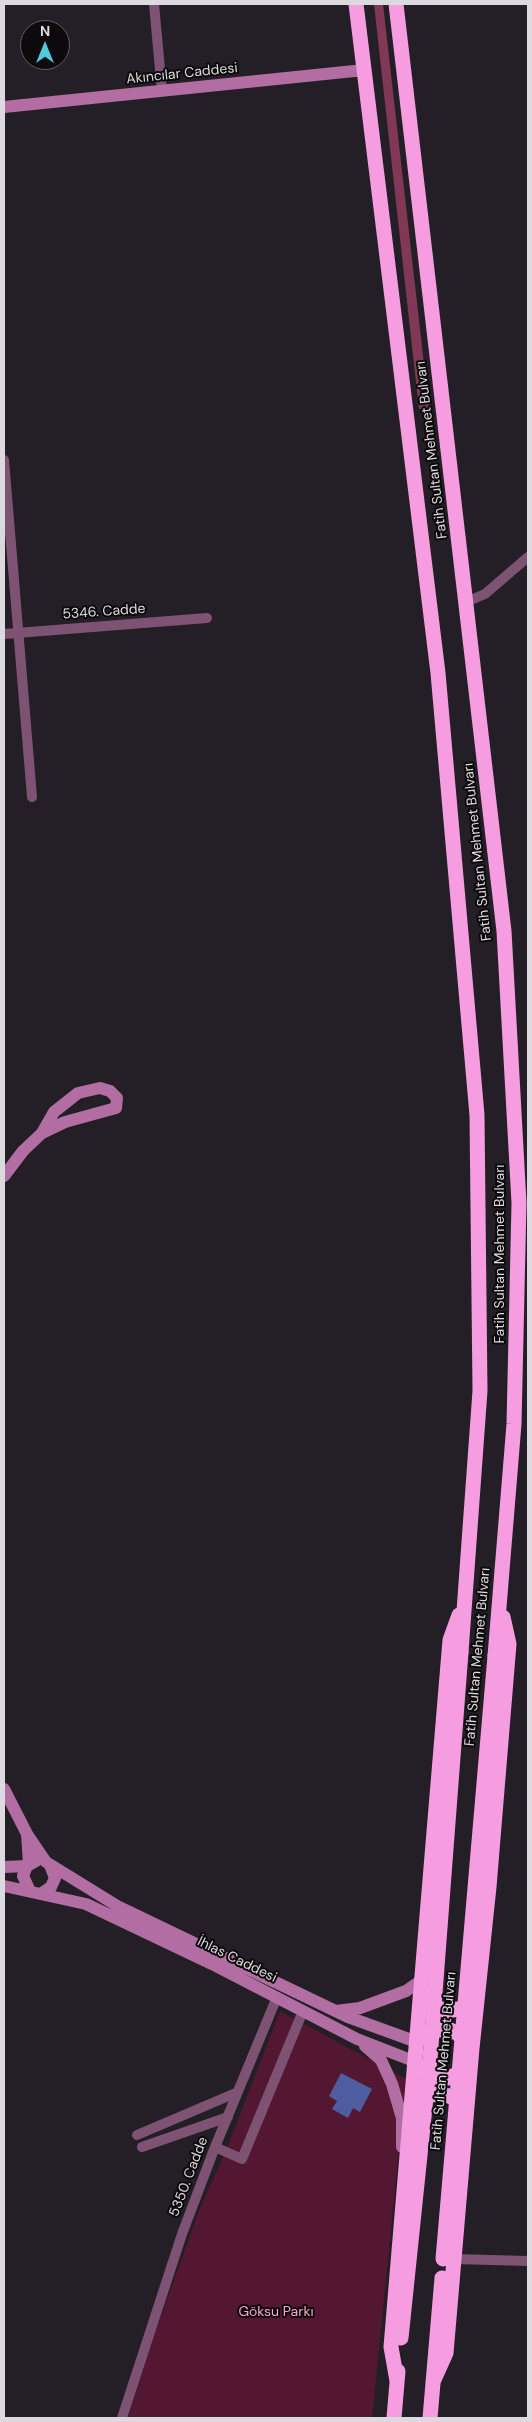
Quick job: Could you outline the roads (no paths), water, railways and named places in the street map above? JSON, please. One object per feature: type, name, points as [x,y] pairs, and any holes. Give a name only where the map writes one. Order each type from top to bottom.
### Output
[{"type":"highway","name":"Fatih Sultan Mehmet Bulvarı","points":[[356,4],[438,673],[477,1115],[480,1392],[430,2059],[394,2418]]},
{"type":"highway","name":"Fatih Sultan Mehmet Bulvarı","points":[[396,4],[504,931],[520,1203],[514,1424],[430,2418]]},
{"type":"highway","points":[[397,2381],[391,2347],[450,1640],[465,1597]]},
{"type":"highway","points":[[433,2382],[446,2353],[472,2048],[505,1708],[509,1644],[500,1601]]},
{"type":"highway","points":[[422,1981],[432,2004],[447,2011],[464,2008],[478,1996]]},
{"type":"highway","points":[[417,2042],[434,2030],[442,2029],[457,2033],[472,2048]]},
{"type":"highway","points":[[416,2062],[433,2076],[441,2078],[449,2078],[471,2067]]},
{"type":"highway","points":[[411,2109],[416,2102],[425,2097],[442,2094],[457,2101],[466,2115]]},
{"type":"main road","name":"Akıncılar Caddesi","points":[[4,107],[364,70]]},
{"type":"main road","points":[[4,1176],[23,1151],[42,1133],[54,1112],[78,1093],[100,1088],[110,1091],[117,1098],[116,1108],[65,1122],[42,1133]]},
{"type":"main road","points":[[4,1790],[27,1834],[48,1863],[55,1878],[51,1887],[36,1892],[23,1876],[28,1865],[27,1834]]},
{"type":"main road","points":[[4,1867],[28,1865],[36,1861],[48,1863]]},
{"type":"main road","name":"İhlas Caddesi","points":[[48,1863],[119,1907],[336,2011],[417,2042]]},
{"type":"main road","name":"İhlas Caddesi","points":[[4,1886],[86,1904],[277,1997],[358,2039],[416,2062]]},
{"type":"main road","points":[[336,2011],[360,2008],[406,1991],[422,1981]]},
{"type":"main road","points":[[358,2039],[381,2060],[398,2101],[402,2118],[403,2217]]},
{"type":"street","points":[[154,4],[162,91]]},
{"type":"street","points":[[4,460],[32,797]]},
{"type":"street","points":[[466,602],[486,594],[527,561]]},
{"type":"street","name":"5346. Cadde","points":[[4,634],[207,618]]},
{"type":"street","name":"5350. Cadde","points":[[122,2418],[136,2370],[182,2234],[215,2147],[277,1997]]},
{"type":"street","points":[[215,2147],[242,2159],[303,2011]]},
{"type":"street","points":[[137,2135],[238,2092]]},
{"type":"street","points":[[142,2147],[228,2116]]},
{"type":"street","points":[[454,2259],[528,2260]]},
{"type":"street","name":"5350. Cadde","points":[[116,2418],[136,2370]]},
{"type":"water","points":[[341,2073],[372,2089],[360,2112],[353,2108],[348,2118],[332,2109],[337,2101],[329,2096]]},
{"type":"park label","name":"Göksu Parkı","points":[[276,2312]]}]
